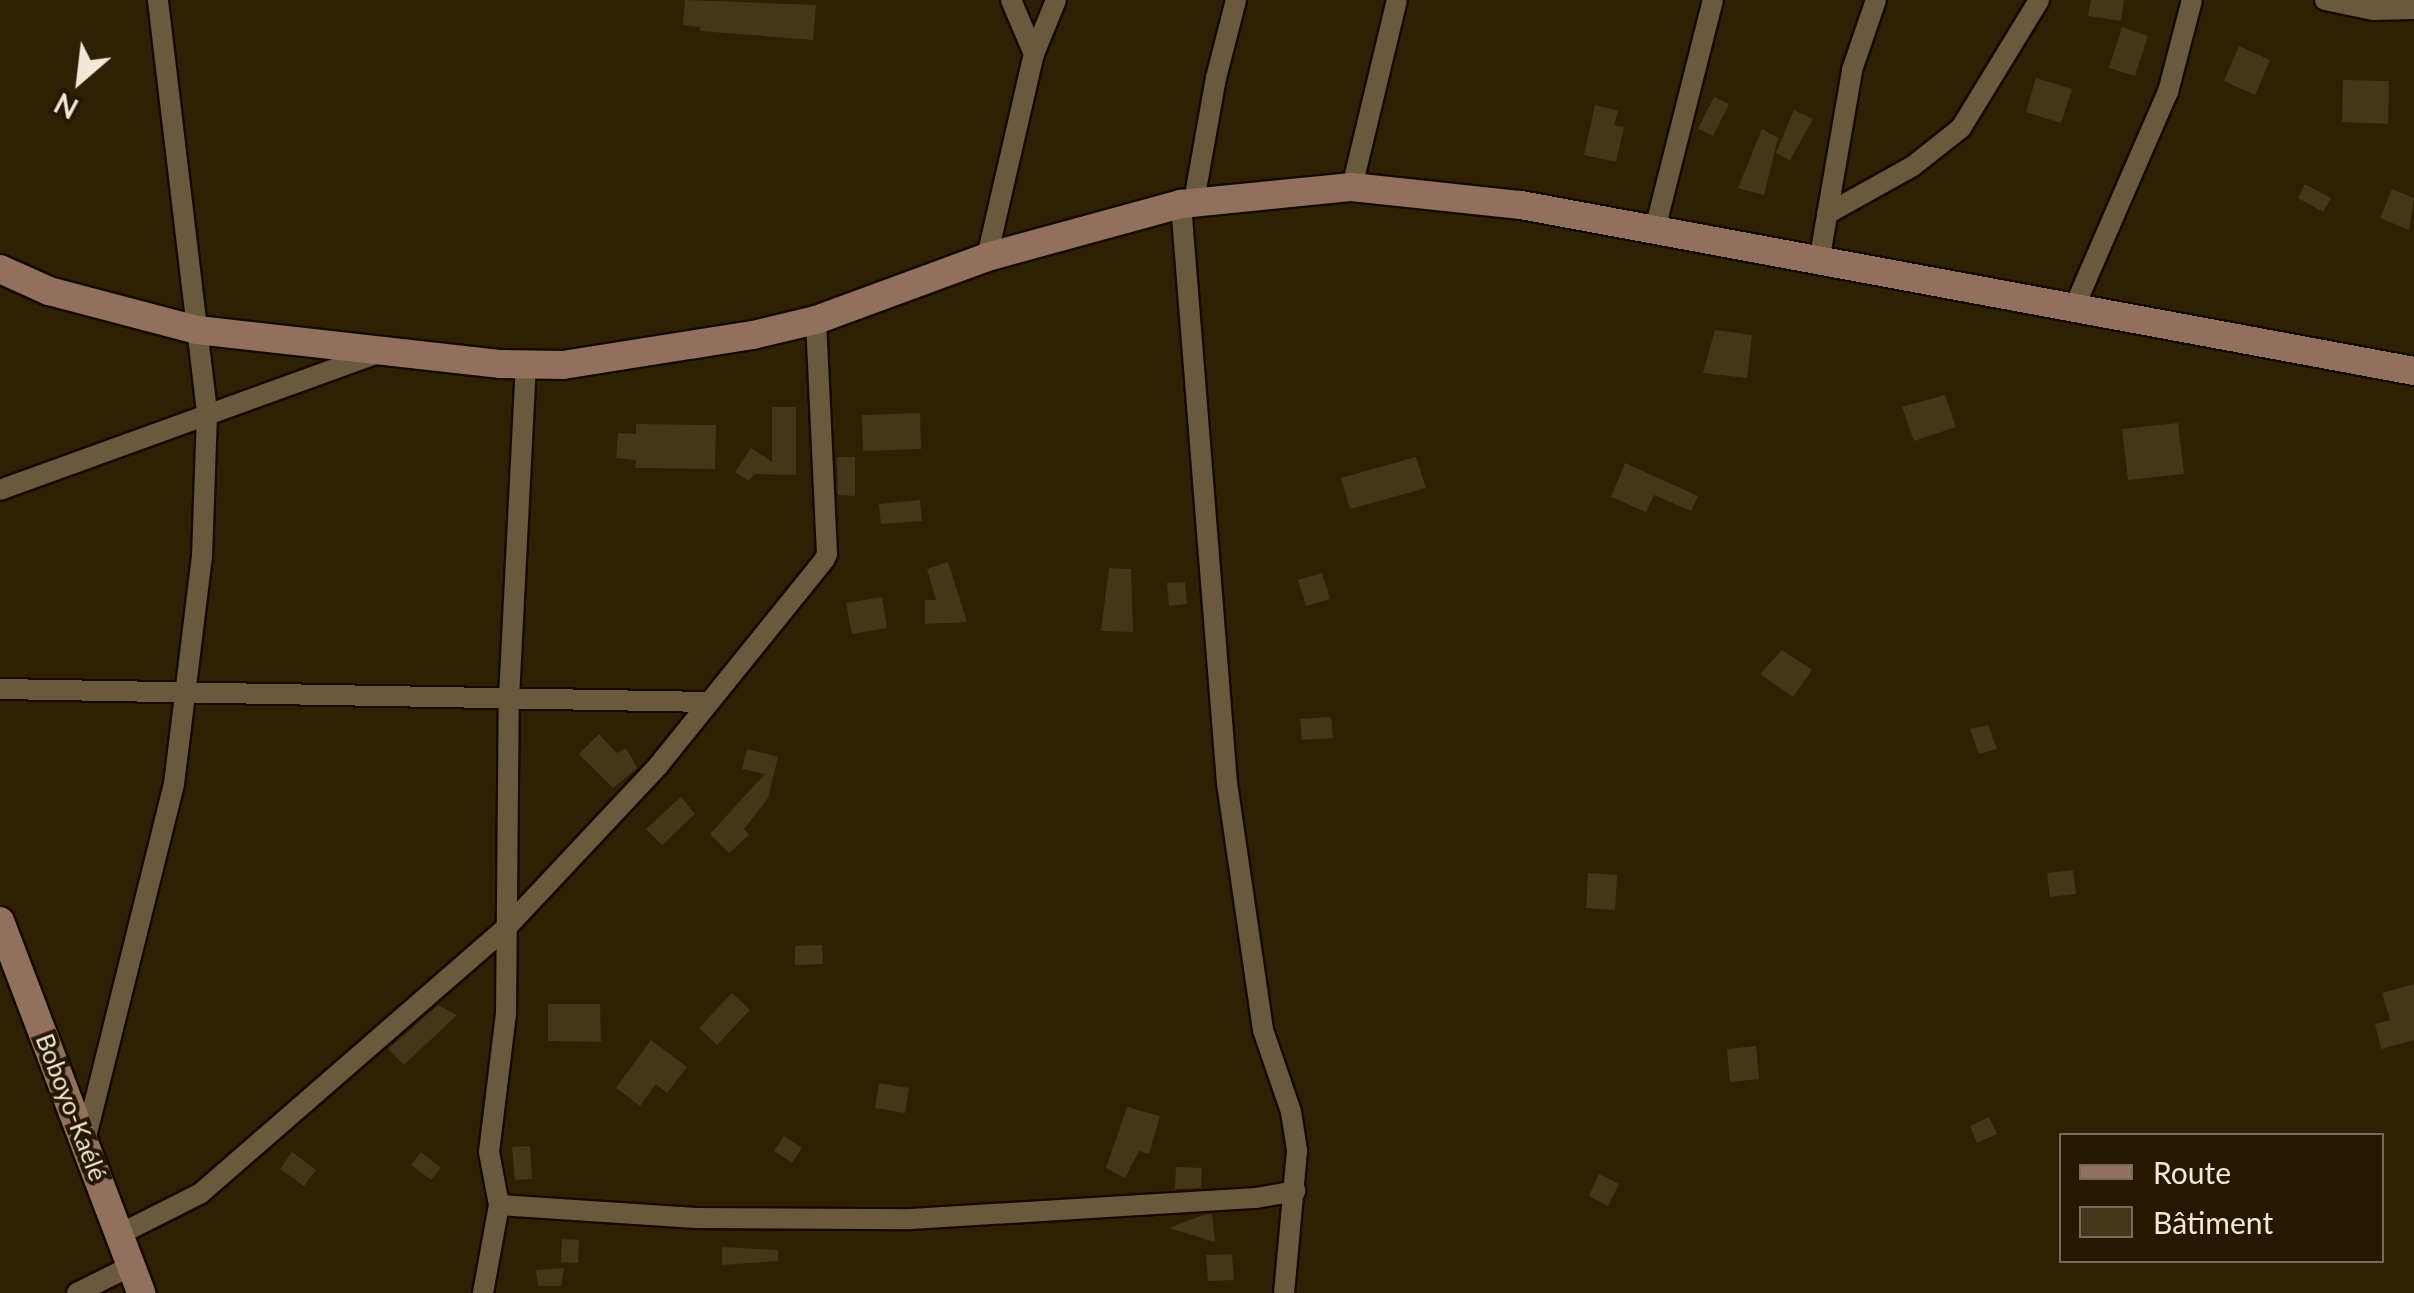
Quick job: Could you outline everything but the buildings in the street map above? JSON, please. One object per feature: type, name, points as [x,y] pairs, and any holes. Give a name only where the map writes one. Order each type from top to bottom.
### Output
[{"type":"street","points":[[85,1141],[152,884],[179,758],[202,557],[207,412],[158,0]]},
{"type":"street","points":[[1012,0],[1034,54]]},
{"type":"street","points":[[986,257],[1034,54],[1056,0]]},
{"type":"street","points":[[1236,0],[1187,203],[1227,783],[1263,1030],[1295,1129],[1294,1191],[1284,1293]]},
{"type":"street","points":[[1352,187],[1397,0]]},
{"type":"street","points":[[1654,229],[1713,0]]},
{"type":"street","points":[[1819,262],[1852,70],[1876,0]]},
{"type":"street","points":[[1827,214],[1913,166],[1961,128],[2040,0]]},
{"type":"street","points":[[2073,310],[2168,92],[2192,0]]},
{"type":"street","points":[[2325,0],[2373,10],[2414,9]]},
{"type":"street","points":[[0,269],[42,289],[196,330],[381,352],[563,365],[753,335],[816,320],[986,257],[1187,203],[1352,187],[1507,203],[2073,310],[2414,369]]},
{"type":"street","points":[[120,1234],[202,1193],[506,928],[658,766],[827,554],[816,320]]},
{"type":"street","points":[[0,490],[381,352]]},
{"type":"street","points":[[483,1293],[499,1205],[489,1152],[506,1014],[509,698],[526,365]]},
{"type":"street","points":[[0,689],[706,702]]},
{"type":"street","name":"Boboyo-Kaélé","points":[[0,921],[136,1280]]},
{"type":"street","points":[[499,1205],[696,1218],[912,1219],[1256,1198],[1294,1191]]},
{"type":"street","points":[[77,1293],[136,1280]]}]
